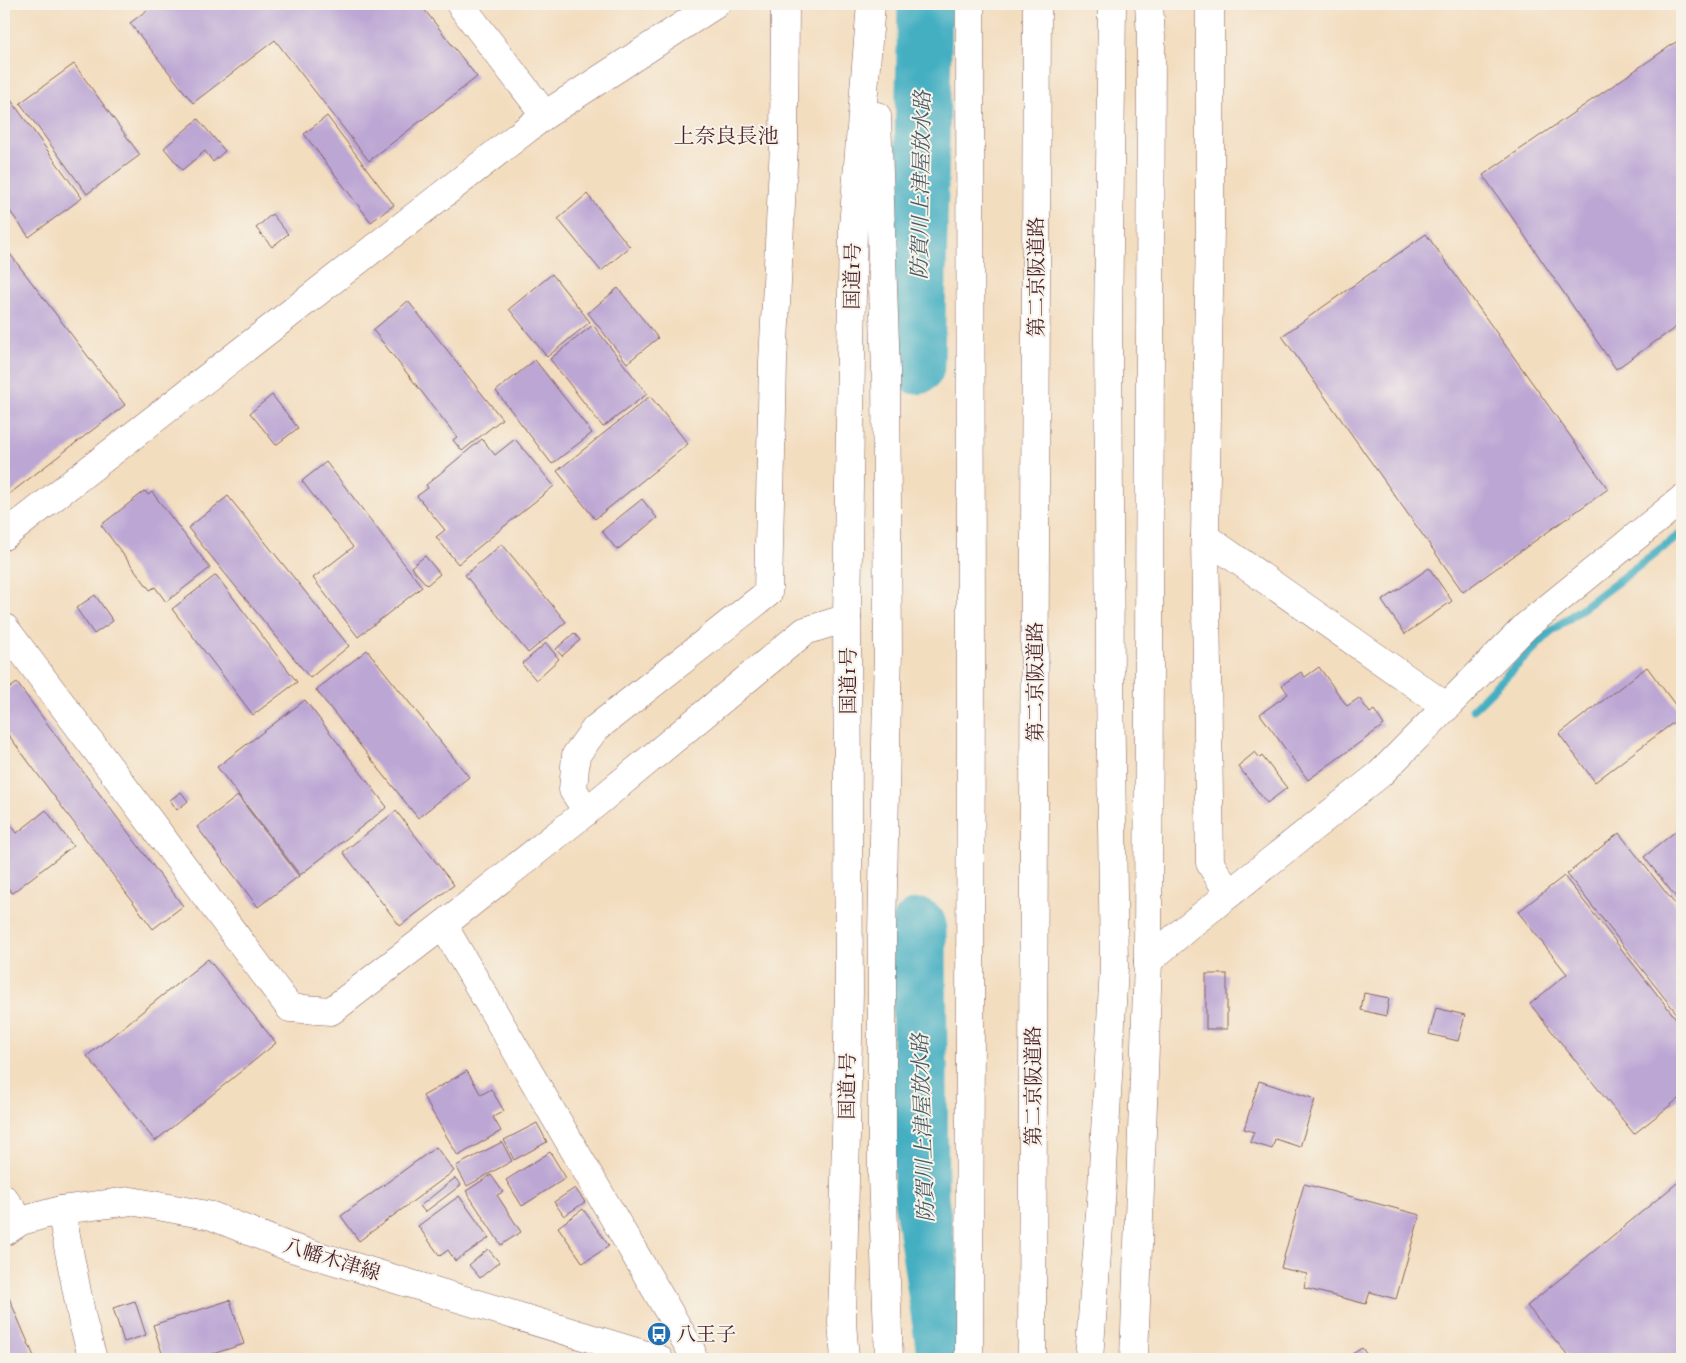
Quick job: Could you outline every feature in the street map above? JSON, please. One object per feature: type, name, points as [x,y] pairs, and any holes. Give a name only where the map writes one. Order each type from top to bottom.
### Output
[{"type":"main road","points":[[460,4],[545,115]]},
{"type":"main road","points":[[4,536],[545,115],[716,4]]},
{"type":"main road","points":[[587,811],[573,790],[576,755],[595,730],[768,593],[773,362],[784,145],[785,4]]},
{"type":"main road","points":[[872,4],[886,381],[888,649],[882,935],[882,1176],[889,1359]]},
{"type":"main road","name":"国道1号","points":[[845,1359],[842,1323],[849,991],[847,618],[852,228],[872,4]]},
{"type":"main road","points":[[969,1359],[970,4]]},
{"type":"main road","name":"第二京阪道路","points":[[1032,1359],[1037,4]]},
{"type":"main road","points":[[1090,1359],[1114,967],[1108,328],[1112,4]]},
{"type":"main road","points":[[1134,1359],[1148,961],[1152,47],[1150,4]]},
{"type":"main road","points":[[1210,4],[1210,218],[1205,537],[1210,864],[1229,894]]},
{"type":"main road","points":[[1148,961],[1380,774],[1526,626],[1682,499]]},
{"type":"main road","points":[[1205,537],[1447,707]]},
{"type":"main road","points":[[4,627],[290,1008],[331,1011],[587,811],[805,631],[847,618]]},
{"type":"main road","points":[[443,925],[691,1350],[693,1359]]},
{"type":"main road","points":[[4,1199],[12,1226]]},
{"type":"main road","name":"八幡木津線","points":[[12,1226],[61,1210],[131,1201],[212,1216],[289,1247],[660,1359]]},
{"type":"main road","points":[[61,1210],[83,1324],[93,1359]]},
{"type":"building","points":[[155,4],[420,4],[477,77],[369,161],[275,40],[193,103],[130,23]]},
{"type":"building","points":[[1682,38],[1682,323],[1616,369],[1483,175]]},
{"type":"building","points":[[74,64],[140,155],[87,194],[20,103]]},
{"type":"building","points":[[8,96],[82,198],[29,237],[4,203],[4,99]]},
{"type":"building","points":[[327,116],[394,205],[371,222],[304,134]]},
{"type":"building","points":[[198,119],[225,151],[213,162],[205,151],[182,170],[164,148]]},
{"type":"building","points":[[587,194],[630,247],[601,271],[558,219]]},
{"type":"building","points":[[272,214],[288,234],[272,247],[256,228]]},
{"type":"building","points":[[1426,234],[1608,489],[1463,592],[1282,336]]},
{"type":"building","points":[[4,246],[125,405],[4,498]]},
{"type":"building","points":[[552,274],[590,322],[547,357],[509,309]]},
{"type":"building","points":[[618,288],[658,338],[627,363],[588,313]]},
{"type":"building","points":[[408,301],[502,419],[462,451],[453,440],[457,437],[373,330]]},
{"type":"building","points":[[593,325],[647,394],[603,427],[550,359]]},
{"type":"building","points":[[535,360],[592,433],[552,464],[496,391]]},
{"type":"building","points":[[272,395],[298,428],[276,445],[250,413]]},
{"type":"building","points":[[650,396],[688,444],[595,519],[557,471]]},
{"type":"building","points":[[482,439],[495,455],[515,439],[554,486],[458,564],[436,537],[445,530],[417,496],[428,488],[426,485]]},
{"type":"building","points":[[326,462],[422,587],[358,637],[313,578],[353,547],[302,481]]},
{"type":"building","points":[[145,491],[148,495],[152,492],[210,568],[166,602],[155,587],[150,590],[101,525]]},
{"type":"building","points":[[228,496],[349,646],[310,678],[188,528]]},
{"type":"building","points":[[642,499],[657,518],[617,550],[602,531]]},
{"type":"building","points":[[502,544],[566,622],[528,653],[465,575]]},
{"type":"building","points":[[425,556],[440,574],[427,585],[411,567]]},
{"type":"building","points":[[1429,568],[1452,601],[1405,634],[1382,601]]},
{"type":"building","points":[[216,575],[297,682],[253,715],[172,609]]},
{"type":"building","points":[[95,595],[113,621],[94,634],[76,608]]},
{"type":"building","points":[[574,633],[580,640],[562,656],[556,649]]},
{"type":"building","points":[[546,643],[559,659],[536,680],[522,664]]},
{"type":"building","points":[[367,650],[469,777],[418,818],[316,690]]},
{"type":"building","points":[[1319,667],[1347,706],[1359,698],[1370,713],[1374,710],[1384,725],[1308,780],[1260,714],[1288,694],[1282,685],[1301,672],[1305,677]]},
{"type":"building","points":[[1647,667],[1682,716],[1595,782],[1559,734]]},
{"type":"building","points":[[17,683],[183,906],[153,929],[4,729],[4,692]]},
{"type":"building","points":[[305,700],[387,807],[300,875],[217,767]]},
{"type":"building","points":[[1255,752],[1260,758],[1262,756],[1287,788],[1267,803],[1238,766]]},
{"type":"building","points":[[181,792],[188,801],[177,810],[170,800]]},
{"type":"building","points":[[238,796],[299,876],[258,907],[197,827]]},
{"type":"building","points":[[46,810],[73,846],[12,893],[4,883],[4,815],[17,833]]},
{"type":"building","points":[[396,811],[454,885],[400,926],[343,852]]},
{"type":"building","points":[[1682,826],[1682,905],[1644,857]]},
{"type":"building","points":[[1619,833],[1682,913],[1682,1020],[1567,874]]},
{"type":"building","points":[[1564,876],[1682,1026],[1682,1096],[1634,1134],[1530,1004],[1567,974],[1518,912]]},
{"type":"building","points":[[208,959],[276,1043],[155,1141],[87,1056]]},
{"type":"building","points":[[1206,974],[1227,974],[1227,1029],[1206,1029]]},
{"type":"building","points":[[1364,993],[1389,998],[1386,1016],[1361,1010]]},
{"type":"building","points":[[1436,1008],[1465,1015],[1458,1041],[1429,1034]]},
{"type":"building","points":[[467,1071],[481,1095],[491,1089],[504,1111],[493,1117],[501,1131],[458,1156],[423,1096]]},
{"type":"building","points":[[1259,1081],[1315,1099],[1300,1147],[1275,1139],[1272,1149],[1250,1142],[1254,1132],[1244,1129]]},
{"type":"building","points":[[537,1123],[547,1142],[514,1160],[504,1140]]},
{"type":"building","points":[[502,1142],[512,1161],[467,1186],[456,1166]]},
{"type":"building","points":[[436,1147],[454,1171],[359,1241],[341,1216]]},
{"type":"building","points":[[550,1152],[566,1178],[522,1206],[506,1180]]},
{"type":"building","points":[[491,1175],[503,1192],[497,1195],[521,1232],[501,1245],[466,1191]]},
{"type":"building","points":[[455,1178],[461,1185],[425,1212],[420,1206]]},
{"type":"building","points":[[1682,1179],[1682,1359],[1571,1359],[1527,1306]]},
{"type":"building","points":[[1304,1184],[1420,1215],[1396,1299],[1370,1292],[1366,1304],[1304,1288],[1307,1274],[1281,1268]]},
{"type":"building","points":[[575,1188],[585,1202],[564,1216],[554,1202]]},
{"type":"building","points":[[459,1196],[489,1238],[455,1261],[448,1250],[440,1256],[418,1226]]},
{"type":"building","points":[[583,1209],[609,1246],[583,1263],[558,1227]]},
{"type":"building","points":[[488,1249],[499,1262],[480,1278],[469,1265]]},
{"type":"building","points":[[4,1286],[35,1359],[4,1359]]},
{"type":"building","points":[[230,1300],[244,1344],[197,1359],[164,1359],[153,1325]]},
{"type":"building","points":[[135,1301],[146,1335],[124,1342],[113,1308]]},
{"type":"building","points":[[1362,1348],[1370,1359],[1344,1359]]},
{"type":"waterway","name":"防賀川上津屋放水路","points":[[917,367],[925,4]]},
{"type":"waterway","points":[[1473,709],[1548,634],[1682,533]]},
{"type":"waterway","name":"防賀川上津屋放水路","points":[[919,926],[921,1199],[945,1359]]},
{"type":"place","name":"八王子","points":[[659,1334]]},
{"type":"district","name":"上奈良長池","points":[[726,136]]}]
